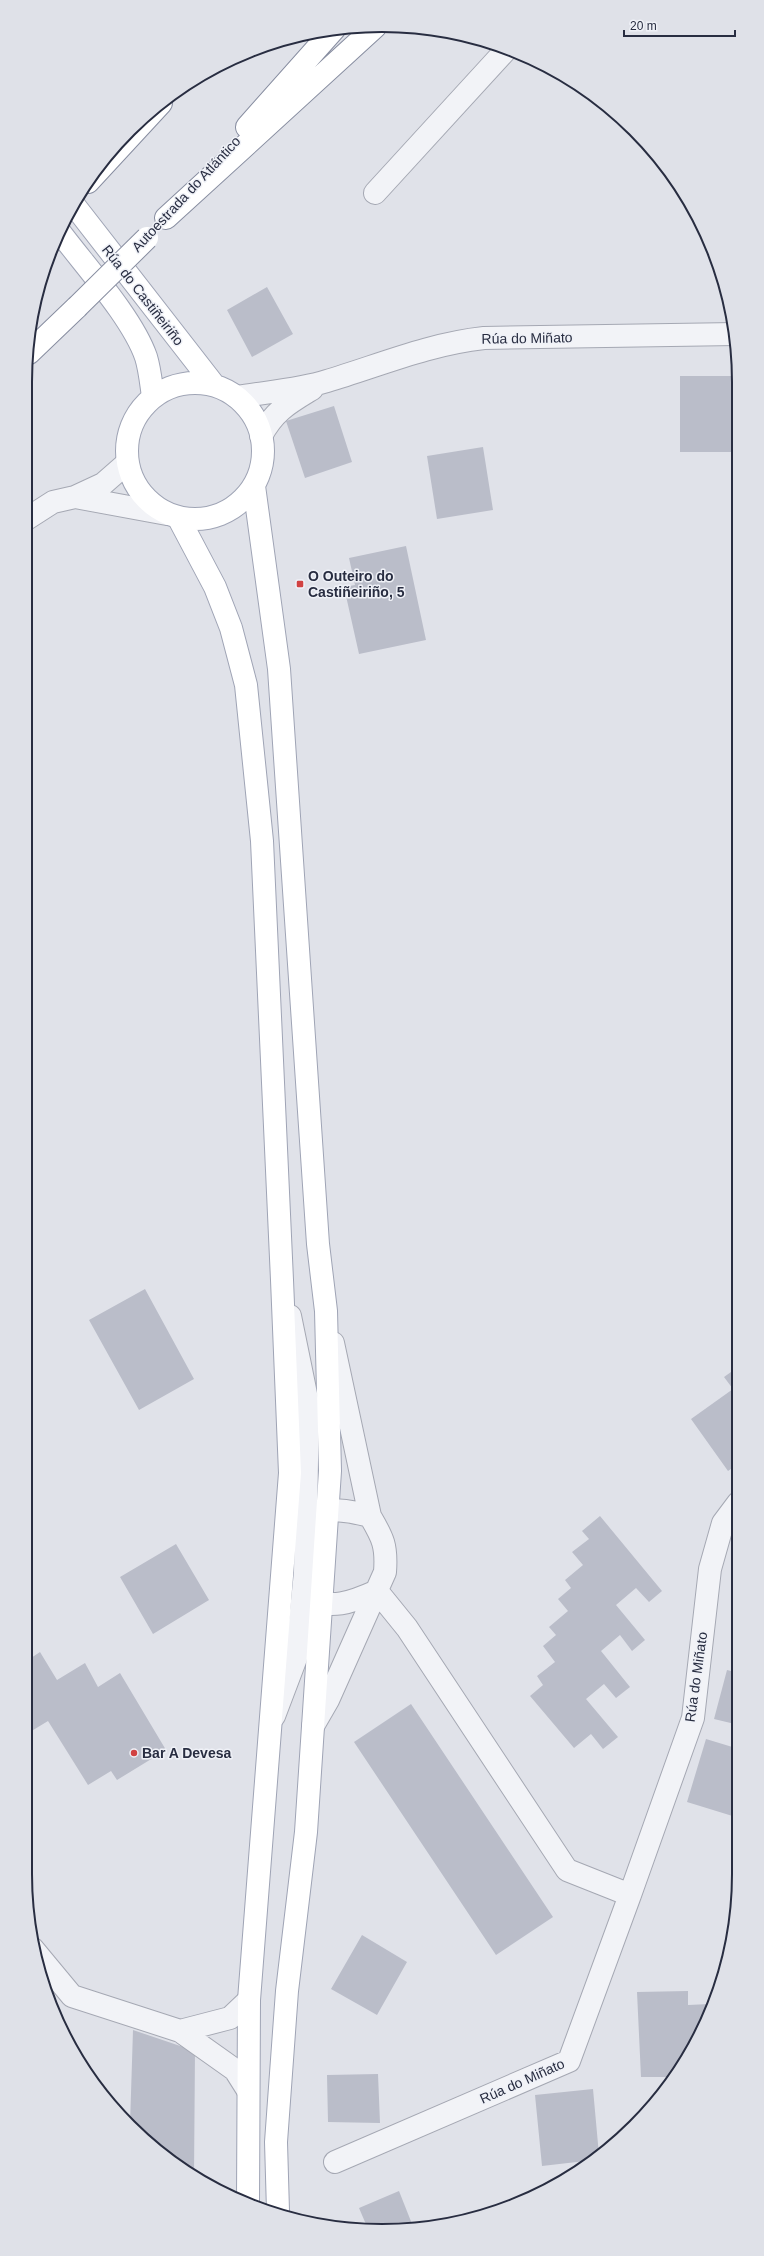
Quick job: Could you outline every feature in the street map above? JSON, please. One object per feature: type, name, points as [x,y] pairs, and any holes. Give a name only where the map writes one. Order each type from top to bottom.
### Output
[{"type":"main road","points":[[166,218],[369,33]]},
{"type":"main road","name":"Autoestrada do Atlántico","points":[[34,348],[166,218],[327,37]]},
{"type":"main road","name":"Rúa do Castiñeiriño","points":[[78,210],[214,385]]},
{"type":"main road","name":"Rúa do Castiñeiriño","points":[[64,237],[126,320],[137,339],[151,374],[153,397]]},
{"type":"main road","points":[[193,383],[214,385],[237,397],[252,414],[261,436],[263,455],[259,474],[254,486],[229,510],[212,516],[195,519],[172,515],[149,501],[135,484],[127,463],[127,445],[131,426],[140,410],[153,397],[172,386],[193,383]]},
{"type":"main road","points":[[254,486],[279,669],[317,1236],[326,1311],[330,1471],[316,1512],[312,1602],[313,1726],[306,1832],[287,1991],[276,2142],[278,2208]]},
{"type":"main road","points":[[172,515],[215,587],[231,628],[246,685],[262,841],[282,1280],[290,1473],[249,2000],[247,2089],[248,2197]]},
{"type":"street","points":[[375,193],[502,54]]},
{"type":"street","name":"Rúa do Miñato","points":[[237,397],[326,382],[425,349],[454,341],[484,338],[729,334]]},
{"type":"street","name":"Rúa do Miñato","points":[[261,436],[267,425],[280,409],[326,382]]},
{"type":"street","points":[[32,515],[52,502],[75,497],[103,484],[127,463]]},
{"type":"street","points":[[75,497],[172,515]]},
{"type":"street","points":[[282,1280],[308,1404],[316,1512],[342,1509],[370,1516]]},
{"type":"street","points":[[313,1726],[328,1700],[377,1592],[385,1572],[387,1553],[382,1536],[370,1516],[352,1441],[326,1311]]},
{"type":"street","name":"Rúa do Miñato","points":[[335,2162],[569,2061],[693,1718],[710,1570],[723,1523],[732,1511]]},
{"type":"street","points":[[271,1722],[296,1658],[312,1602],[336,1606],[354,1602],[377,1592]]},
{"type":"street","points":[[377,1592],[407,1628],[567,1870],[630,1895]]},
{"type":"street","points":[[43,1961],[72,1996],[180,2031],[235,2070],[247,2089]]},
{"type":"street","points":[[180,2031],[230,2018],[249,2000]]},
{"type":"building","points":[[267,287],[293,334],[252,357],[227,310]]},
{"type":"building","points":[[680,376],[732,376],[732,452],[680,452]]},
{"type":"building","points":[[334,406],[352,462],[305,478],[286,421]]},
{"type":"building","points":[[483,447],[493,510],[437,519],[427,456]]},
{"type":"building","points":[[406,546],[426,640],[359,654],[344,587],[355,585],[349,558]]},
{"type":"building","points":[[145,1289],[194,1379],[139,1410],[89,1320]]},
{"type":"building","points":[[732,1371],[732,1388],[724,1377]]},
{"type":"building","points":[[732,1390],[732,1468],[728,1471],[691,1419]]},
{"type":"building","points":[[600,1516],[662,1591],[649,1602],[636,1588],[616,1605],[645,1640],[632,1651],[620,1635],[601,1651],[630,1687],[616,1698],[604,1684],[586,1699],[618,1737],[603,1749],[591,1734],[574,1748],[530,1696],[543,1685],[537,1676],[555,1662],[543,1646],[556,1635],[549,1627],[568,1611],[558,1599],[571,1588],[565,1580],[583,1565],[572,1552],[589,1539],[582,1531]]},
{"type":"building","points":[[176,1544],[209,1600],[153,1634],[120,1577]]},
{"type":"building","points":[[40,1652],[57,1680],[85,1663],[98,1687],[120,1673],[166,1750],[117,1780],[111,1771],[88,1785],[48,1721],[32,1731],[32,1657]]},
{"type":"building","points":[[727,1670],[732,1671],[732,1723],[714,1719]]},
{"type":"building","points":[[411,1704],[553,1917],[496,1955],[354,1742]]},
{"type":"building","points":[[706,1739],[732,1747],[732,1816],[687,1802]]},
{"type":"building","points":[[362,1935],[407,1962],[377,2015],[331,1989]]},
{"type":"building","points":[[688,1991],[688,2005],[706,2004],[696,2029],[667,2077],[641,2077],[637,1992]]},
{"type":"building","points":[[133,2030],[195,2051],[194,2169],[169,2152],[130,2116]]},
{"type":"building","points":[[378,2074],[380,2123],[328,2122],[327,2075]]},
{"type":"building","points":[[593,2089],[598,2149],[581,2161],[542,2166],[535,2095]]},
{"type":"building","points":[[399,2191],[411,2222],[366,2223],[359,2208]]},
{"type":"place","name":"O Outeiro do Castiñeiriño, 5","points":[[300,584]]},
{"type":"place","name":"Bar A Devesa","points":[[134,1753]]}]
